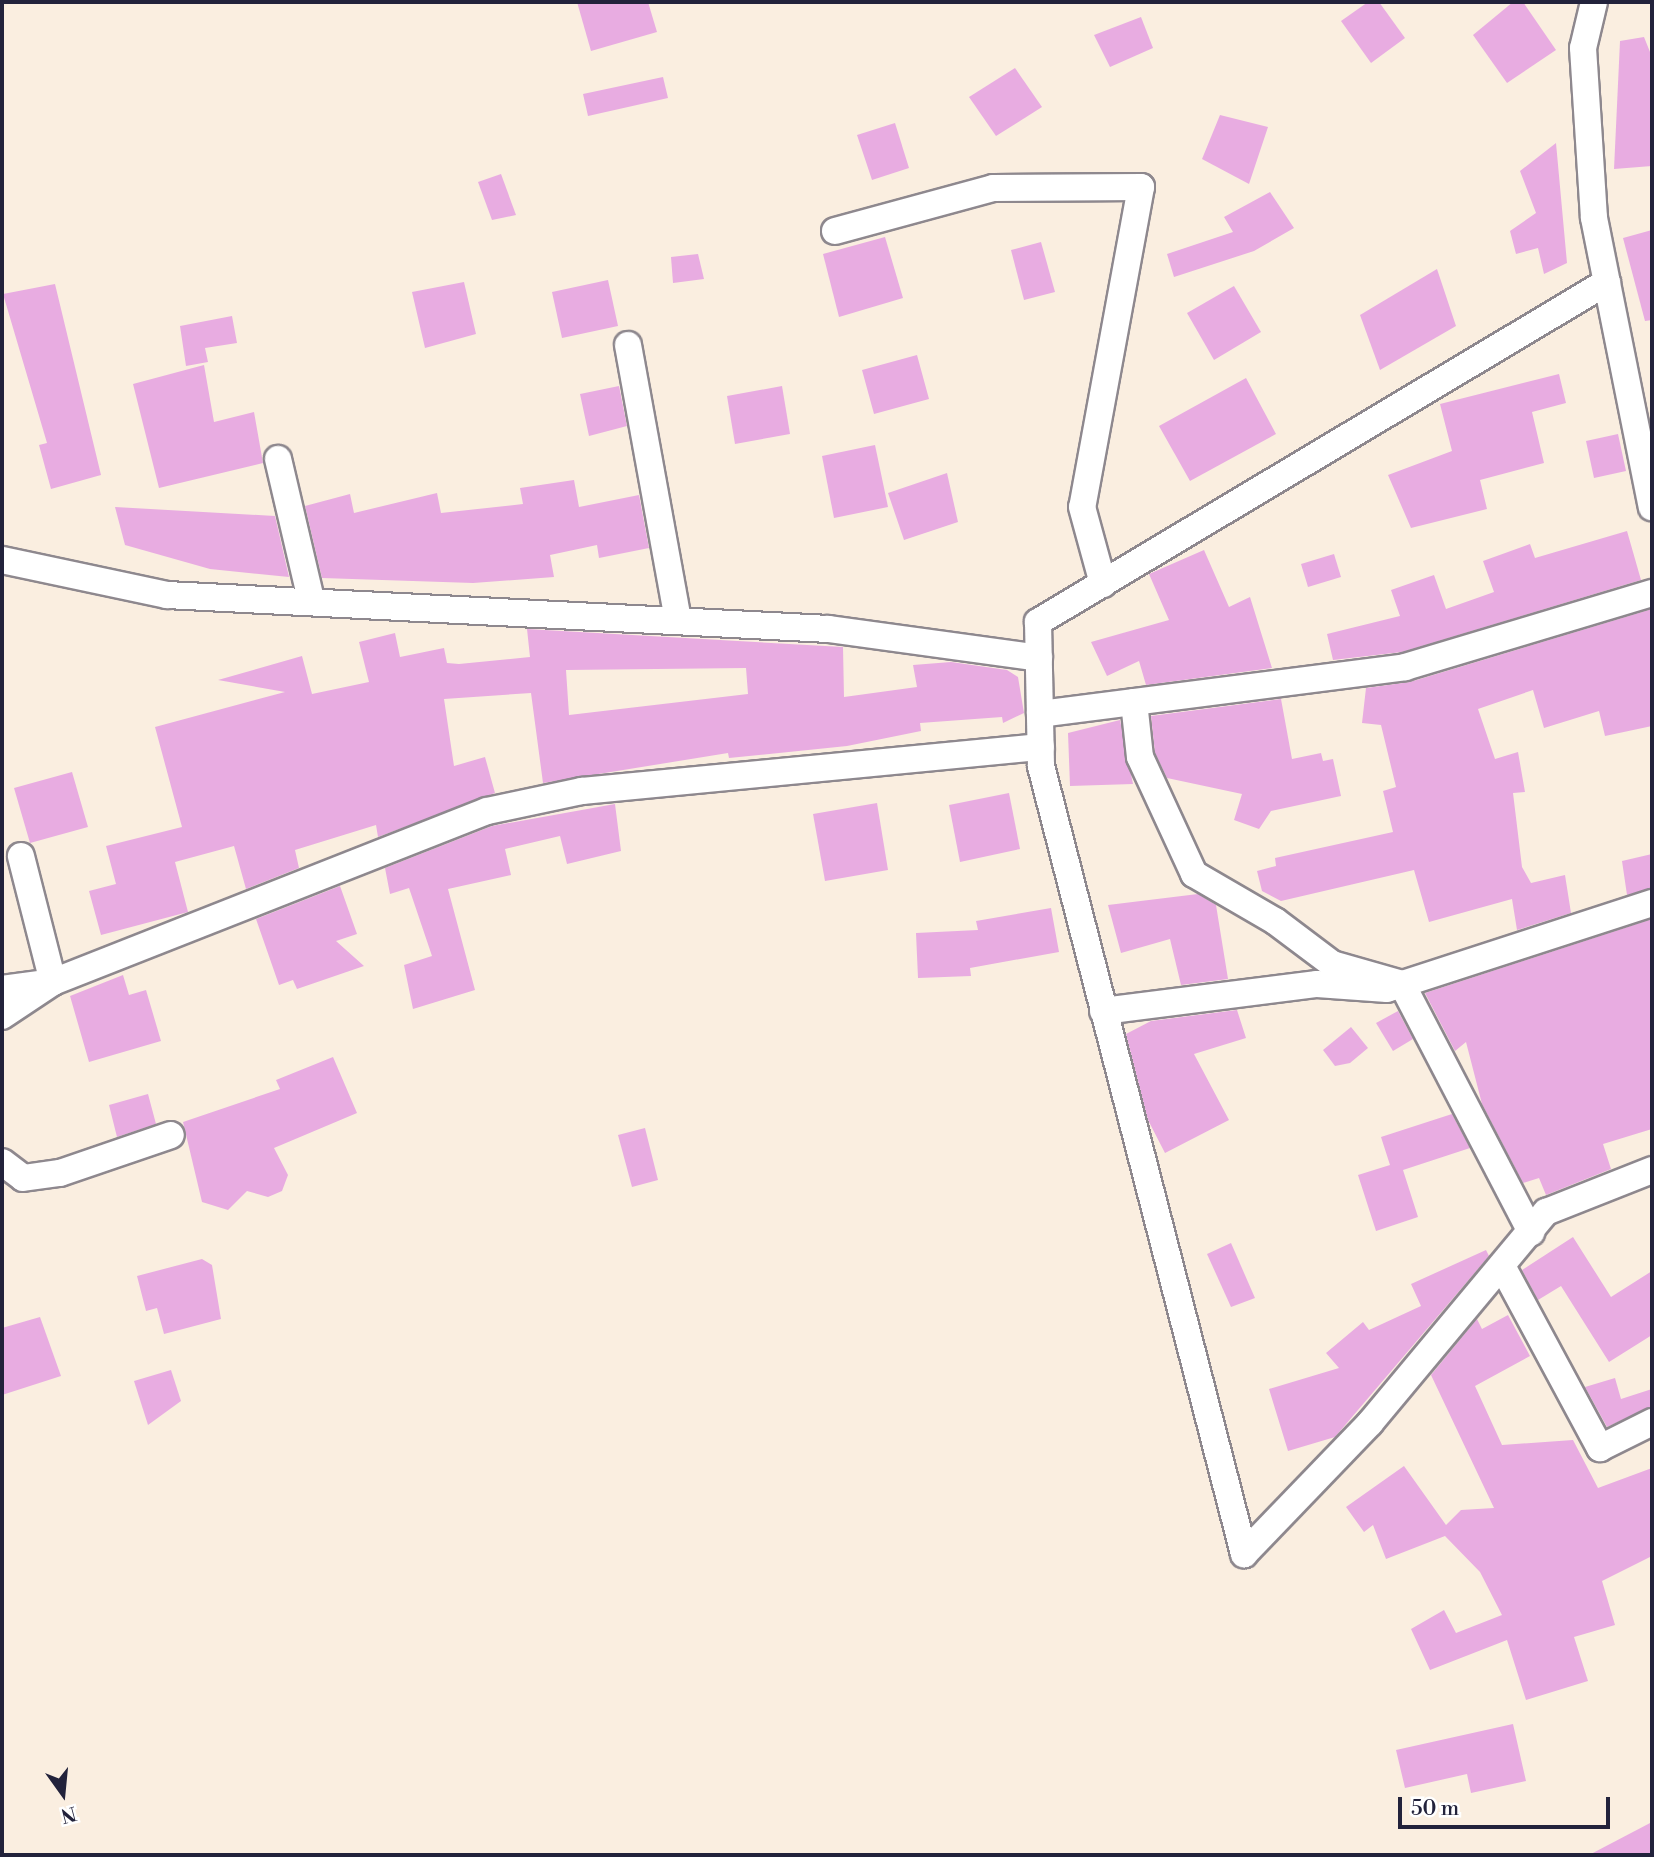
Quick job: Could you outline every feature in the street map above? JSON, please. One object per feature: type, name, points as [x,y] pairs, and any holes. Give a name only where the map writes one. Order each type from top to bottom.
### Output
[{"type":"street","points":[[1594,2],[1583,48],[1594,218],[1652,507]]},
{"type":"street","points":[[835,232],[993,188],[1141,187],[1082,507],[1102,584]]},
{"type":"street","points":[[1607,282],[1038,622],[1041,747],[1103,1011],[1244,1554],[1370,1423],[1546,1212],[1652,1170]]},
{"type":"street","points":[[628,345],[678,619]]},
{"type":"street","points":[[278,459],[311,600]]},
{"type":"street","points":[[2,560],[167,594],[828,629],[1039,658]]},
{"type":"street","points":[[1040,714],[1405,667],[1652,593]]},
{"type":"street","points":[[1134,702],[1140,757],[1194,874],[1275,921],[1332,964],[1402,984],[1531,1232]]},
{"type":"street","points":[[2,1016],[52,982],[487,811],[582,792],[1041,747]]},
{"type":"street","points":[[21,856],[52,982]]},
{"type":"street","points":[[1103,1011],[1317,984],[1387,989],[1652,903]]},
{"type":"street","points":[[2,989],[52,982]]},
{"type":"street","points":[[2,1162],[23,1178],[60,1173],[171,1135]]},
{"type":"street","points":[[1502,1266],[1600,1448],[1652,1422]]},
{"type":"building","points":[[577,2],[648,2],[657,32],[591,51]]},
{"type":"building","points":[[1368,2],[1379,2],[1405,38],[1371,63],[1341,21]]},
{"type":"building","points":[[1513,2],[1523,2],[1556,50],[1507,83],[1473,35]]},
{"type":"building","points":[[1141,17],[1153,48],[1110,67],[1094,35]]},
{"type":"building","points":[[1644,37],[1652,57],[1652,166],[1614,169],[1620,41]]},
{"type":"building","points":[[1015,68],[1042,107],[996,136],[969,97]]},
{"type":"building","points":[[663,77],[668,98],[588,116],[583,94]]},
{"type":"building","points":[[1220,115],[1268,127],[1249,184],[1202,159]]},
{"type":"building","points":[[895,123],[909,168],[872,180],[857,135]]},
{"type":"building","points":[[1556,143],[1567,263],[1544,274],[1538,248],[1516,254],[1510,231],[1536,213],[1520,171]]},
{"type":"building","points":[[501,174],[516,215],[492,220],[478,182]]},
{"type":"building","points":[[1270,192],[1294,228],[1254,251],[1174,277],[1167,254],[1233,232],[1224,217]]},
{"type":"building","points":[[1652,230],[1652,320],[1645,321],[1623,238]]},
{"type":"building","points":[[885,237],[903,298],[839,317],[823,254]]},
{"type":"building","points":[[1041,242],[1055,292],[1024,300],[1011,250]]},
{"type":"building","points":[[698,254],[704,279],[673,283],[671,257]]},
{"type":"building","points":[[1437,269],[1456,326],[1380,370],[1360,315]]},
{"type":"building","points":[[608,280],[618,326],[562,338],[552,292]]},
{"type":"building","points":[[464,282],[476,334],[425,348],[412,292]]},
{"type":"building","points":[[55,284],[101,475],[51,489],[39,445],[47,443],[3,294]]},
{"type":"building","points":[[1234,286],[1261,332],[1214,360],[1187,313]]},
{"type":"building","points":[[232,316],[237,343],[205,348],[208,362],[186,366],[180,326]]},
{"type":"building","points":[[917,355],[929,399],[874,414],[862,370]]},
{"type":"building","points":[[204,365],[214,422],[254,412],[263,463],[159,488],[133,384]]},
{"type":"building","points":[[1559,374],[1566,403],[1532,412],[1544,463],[1480,480],[1487,509],[1411,528],[1388,475],[1452,451],[1440,404]]},
{"type":"building","points":[[1246,378],[1276,434],[1190,481],[1159,426]]},
{"type":"building","points":[[619,386],[627,426],[589,436],[580,394]]},
{"type":"building","points":[[782,386],[790,434],[735,444],[727,396]]},
{"type":"building","points":[[1618,434],[1626,471],[1594,478],[1586,441]]},
{"type":"building","points":[[875,445],[888,507],[834,518],[822,456]]},
{"type":"building","points":[[947,473],[958,522],[904,540],[888,493]]},
{"type":"building","points":[[574,480],[579,507],[639,495],[649,548],[599,558],[597,545],[550,555],[554,577],[473,583],[322,578],[305,506],[350,494],[354,513],[437,493],[441,513],[523,504],[520,488]]},
{"type":"building","points":[[115,507],[275,516],[289,577],[210,569],[125,545]]},
{"type":"building","points":[[1627,531],[1641,580],[1402,652],[1333,660],[1327,634],[1400,616],[1391,590],[1434,575],[1446,609],[1494,592],[1483,561],[1530,544],[1535,558]]},
{"type":"building","points":[[1204,550],[1229,607],[1250,597],[1272,668],[1146,685],[1139,661],[1107,676],[1091,642],[1169,620],[1149,574]]},
{"type":"building","points":[[1334,554],[1341,577],[1308,587],[1301,564]]},
{"type":"building","points":[[1652,609],[1652,726],[1605,736],[1599,711],[1544,728],[1533,690],[1478,709],[1495,759],[1518,752],[1525,792],[1513,793],[1522,867],[1531,883],[1565,875],[1571,913],[1517,930],[1512,899],[1429,922],[1414,870],[1281,901],[1262,891],[1257,871],[1276,866],[1275,858],[1393,832],[1383,791],[1396,787],[1381,725],[1362,723],[1366,688],[1410,682]]},
{"type":"building","points":[[527,629],[843,647],[844,697],[917,687],[913,665],[951,662],[1007,670],[1018,677],[1024,713],[1003,723],[1002,717],[920,723],[921,731],[847,746],[729,758],[728,753],[543,783],[531,693],[444,699],[454,766],[485,757],[495,793],[378,837],[376,825],[295,850],[299,868],[246,889],[234,846],[175,862],[188,912],[101,935],[89,891],[116,884],[106,846],[182,827],[155,727],[285,692],[218,680],[302,656],[312,694],[369,682],[359,642],[395,633],[400,657],[444,648],[447,663],[530,657]],"holes":[[[746,668],[748,694],[569,715],[566,670]]]},
{"type":"building","points":[[1281,699],[1292,759],[1321,753],[1323,761],[1333,759],[1341,796],[1271,811],[1259,829],[1234,820],[1242,794],[1167,778],[1155,753],[1151,716]]},
{"type":"building","points":[[1120,720],[1133,784],[1070,786],[1068,733]]},
{"type":"building","points":[[72,772],[88,827],[30,843],[14,788]]},
{"type":"building","points":[[1009,793],[1020,849],[960,862],[949,805]]},
{"type":"building","points":[[877,803],[888,870],[825,881],[813,814]]},
{"type":"building","points":[[615,804],[621,851],[567,864],[560,836],[505,849],[511,875],[448,889],[475,990],[413,1009],[404,965],[432,956],[409,888],[390,894],[385,868],[492,826]]},
{"type":"building","points":[[1652,854],[1652,888],[1627,895],[1622,861]]},
{"type":"building","points":[[340,886],[357,934],[336,941],[364,966],[297,989],[293,980],[279,985],[256,919]]},
{"type":"building","points":[[1198,894],[1216,905],[1228,979],[1181,985],[1170,939],[1121,953],[1108,905]]},
{"type":"building","points":[[1051,908],[1059,952],[970,968],[971,976],[918,978],[916,933],[978,930],[976,921]]},
{"type":"building","points":[[1652,919],[1652,1129],[1603,1144],[1611,1169],[1546,1195],[1539,1178],[1523,1183],[1482,1104],[1466,1042],[1455,1051],[1425,993]]},
{"type":"building","points":[[123,975],[129,995],[146,990],[161,1041],[89,1062],[70,996]]},
{"type":"building","points":[[1237,1010],[1246,1038],[1194,1054],[1229,1120],[1165,1153],[1148,1120],[1126,1034],[1151,1021]]},
{"type":"building","points":[[1398,1011],[1413,1039],[1393,1051],[1376,1023]]},
{"type":"building","points":[[1351,1027],[1368,1048],[1350,1063],[1335,1066],[1323,1050]]},
{"type":"building","points":[[333,1057],[357,1113],[274,1148],[288,1175],[282,1191],[268,1197],[247,1191],[228,1210],[202,1202],[183,1122],[280,1089],[276,1080]]},
{"type":"building","points":[[148,1094],[156,1124],[117,1137],[109,1105]]},
{"type":"building","points":[[1452,1114],[1470,1148],[1403,1170],[1418,1217],[1376,1231],[1358,1175],[1390,1165],[1381,1137]]},
{"type":"building","points":[[645,1128],[658,1180],[632,1187],[618,1135]]},
{"type":"building","points":[[1573,1237],[1611,1297],[1652,1271],[1652,1335],[1609,1362],[1561,1286],[1538,1300],[1522,1270]]},
{"type":"building","points":[[1231,1243],[1255,1298],[1231,1307],[1207,1254]]},
{"type":"building","points":[[1486,1250],[1489,1256],[1335,1437],[1288,1451],[1269,1389],[1339,1368],[1326,1353],[1363,1322],[1369,1330],[1421,1306],[1411,1284]]},
{"type":"building","points":[[202,1259],[212,1265],[221,1319],[164,1334],[157,1308],[146,1311],[137,1276]]},
{"type":"building","points":[[1508,1315],[1530,1356],[1475,1386],[1502,1445],[1573,1440],[1598,1488],[1652,1468],[1652,1556],[1602,1581],[1615,1625],[1574,1637],[1588,1681],[1526,1700],[1507,1640],[1430,1670],[1411,1629],[1444,1610],[1456,1633],[1502,1615],[1480,1572],[1445,1536],[1386,1559],[1373,1525],[1364,1532],[1346,1507],[1404,1466],[1446,1525],[1461,1510],[1494,1508],[1431,1375],[1477,1319],[1482,1329]]},
{"type":"building","points":[[40,1317],[61,1376],[2,1395],[2,1328]]},
{"type":"building","points":[[171,1370],[181,1401],[148,1425],[134,1381]]},
{"type":"building","points":[[1615,1378],[1621,1399],[1652,1389],[1652,1406],[1607,1427],[1585,1387]]},
{"type":"building","points":[[1513,1724],[1526,1781],[1471,1793],[1467,1774],[1405,1788],[1396,1750]]},
{"type":"building","points":[[1652,1822],[1652,1855],[1589,1855]]}]
